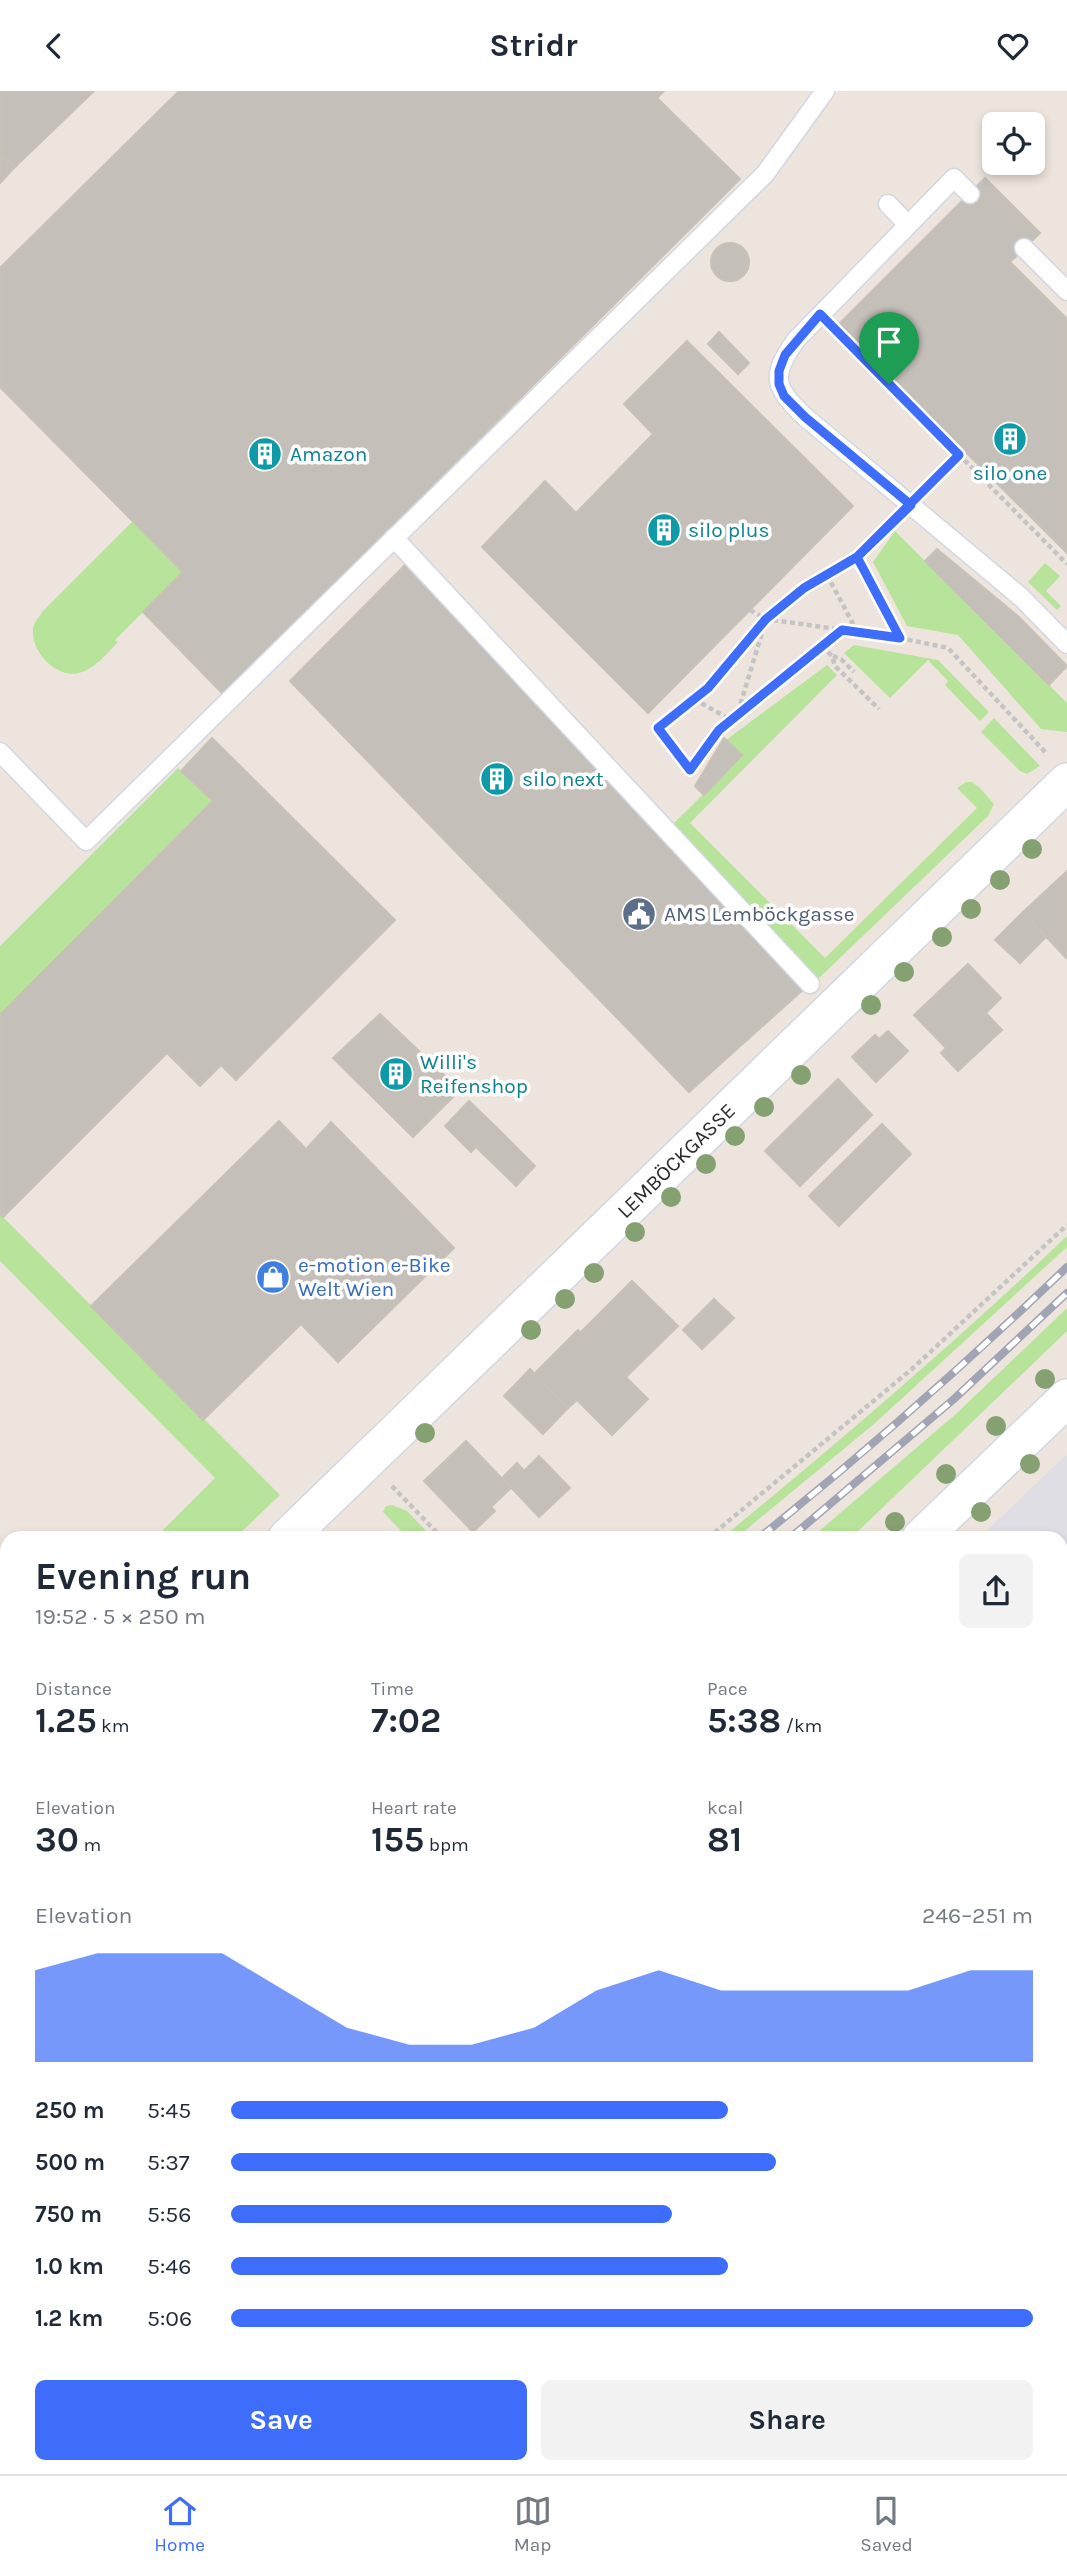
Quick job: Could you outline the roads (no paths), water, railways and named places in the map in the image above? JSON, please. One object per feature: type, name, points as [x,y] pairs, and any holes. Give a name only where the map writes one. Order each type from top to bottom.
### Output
[{"type":"street","name":"LEMBÖCKGASSE","points":[[294,1531],[1058,769]]},
{"type":"street","points":[[928,1531],[1067,1398]]},
{"type":"lane","points":[[0,752],[86,841],[765,174],[825,91]]},
{"type":"lane","points":[[970,194],[954,178],[820,314],[785,355],[779,371],[779,384],[784,396],[805,417],[1022,598],[1067,644]]},
{"type":"lane","points":[[888,204],[907,225]]},
{"type":"lane","points":[[1024,248],[1067,291]]},
{"type":"lane","points":[[394,538],[810,984]]},
{"type":"railway","points":[[768,1531],[916,1406],[1067,1267]]},
{"type":"railway","points":[[798,1531],[954,1399],[1067,1293]]},
{"type":"place","name":"silo one","points":[[1010,439]]},
{"type":"place","name":"Amazon","points":[[265,454]]},
{"type":"place","name":"silo plus","points":[[664,530]]},
{"type":"place","name":"silo next","points":[[497,779]]},
{"type":"place","name":"AMS Lemböckgasse","points":[[639,914]]},
{"type":"place","name":"Willi's Reifenshop","points":[[396,1074]]},
{"type":"place","name":"e-motion e-Bike Welt Wien","points":[[273,1277]]}]
